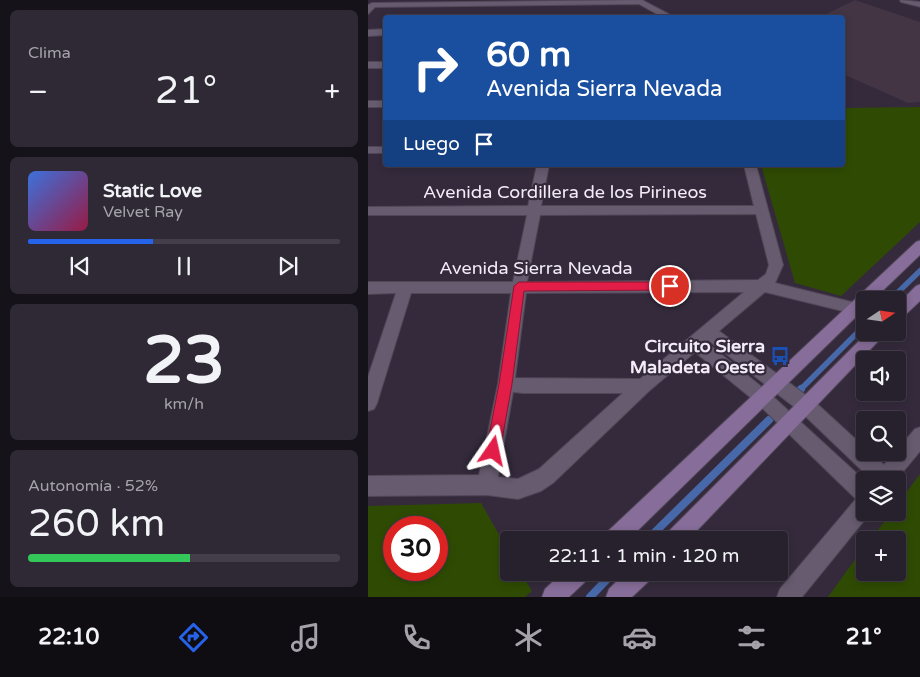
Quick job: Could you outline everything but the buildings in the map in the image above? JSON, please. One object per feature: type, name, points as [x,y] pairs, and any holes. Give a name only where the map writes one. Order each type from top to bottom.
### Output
[{"type":"street","points":[[904,0],[920,6]]},
{"type":"street","points":[[370,8],[544,5],[638,1],[666,15]]},
{"type":"street","points":[[368,32],[383,32]]},
{"type":"street","points":[[368,65],[383,65]]},
{"type":"street","points":[[368,104],[383,104]]},
{"type":"street","points":[[368,150],[383,150]]},
{"type":"street","points":[[487,485],[506,384],[519,286],[543,167]]},
{"type":"street","points":[[368,486],[487,485],[518,489],[534,484],[643,386],[764,286],[772,277],[776,265],[751,167]]},
{"type":"street","name":"Avenida Cordillera de los Pirineos","points":[[368,211],[762,210]]},
{"type":"street","points":[[622,531],[762,397],[777,385],[920,245]]},
{"type":"street","name":"Avenida Sierra Nevada","points":[[368,288],[764,286],[855,308]]},
{"type":"street","points":[[368,403],[406,287]]},
{"type":"street","points":[[906,305],[920,290]]},
{"type":"street","points":[[709,332],[808,407],[876,471]]},
{"type":"street","points":[[683,531],[808,407],[870,341]]},
{"type":"street","points":[[694,342],[762,397],[856,485]]},
{"type":"street","points":[[506,384],[523,386],[643,386]]},
{"type":"street","points":[[891,471],[920,435]]},
{"type":"street","points":[[788,597],[856,515]]},
{"type":"street","points":[[553,597],[570,581]]},
{"type":"street","points":[[617,597],[633,581]]},
{"type":"shaded area","points":[[855,0],[920,22],[920,102],[908,103],[845,75],[845,15],[824,15]]},
{"type":"green space","points":[[920,107],[920,222],[841,296],[795,283],[762,167],[845,167],[845,108]]},
{"type":"green space","points":[[920,474],[920,597],[828,597],[856,558],[856,581],[906,581],[906,531],[877,531],[885,521],[906,521],[906,493]]},
{"type":"green space","points":[[481,503],[500,536],[500,581],[526,581],[532,591],[525,597],[368,597],[368,506]]},
{"type":"waterway","points":[[899,291],[921,270]]},
{"type":"waterway","points":[[797,393],[856,334]]},
{"type":"waterway","points":[[656,531],[769,420]]},
{"type":"waterway","points":[[590,597],[605,581]]},
{"type":"place","name":"Circuito Sierra Maladeta Oeste","points":[[780,356]]},
{"type":"route","points":[[493,451],[506,384],[519,286],[670,286]]}]
